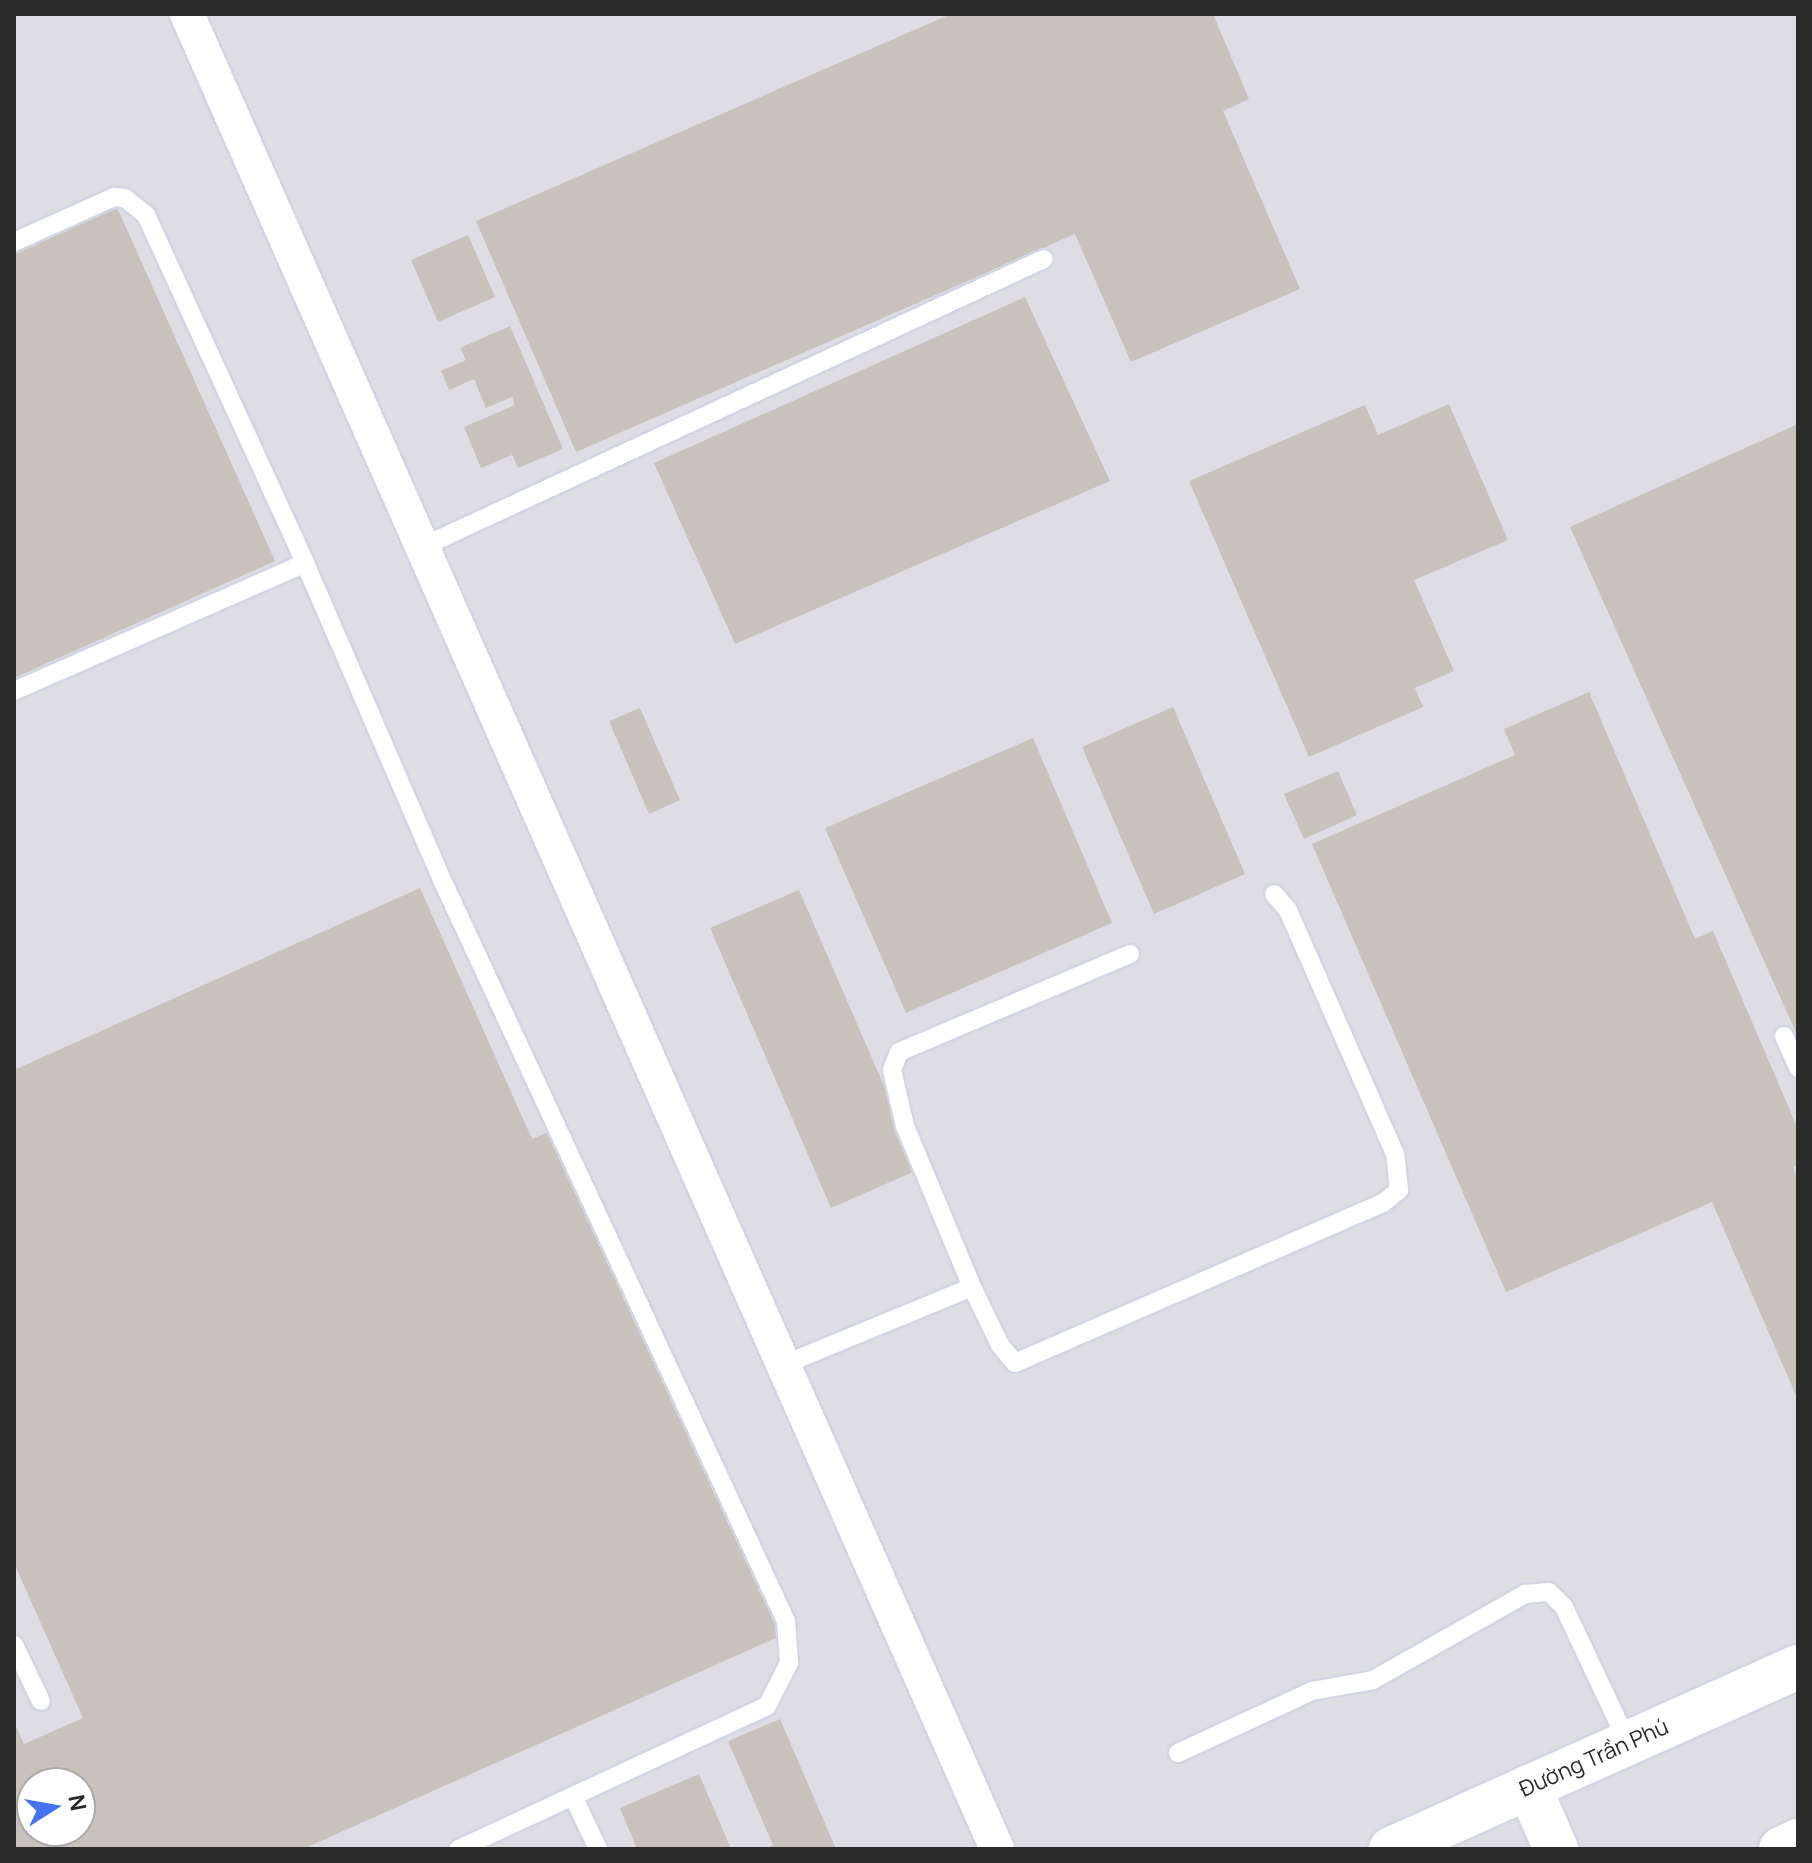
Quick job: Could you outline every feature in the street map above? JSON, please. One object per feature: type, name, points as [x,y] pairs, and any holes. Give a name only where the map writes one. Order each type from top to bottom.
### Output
[{"type":"main road","name":"Đường Trần Phú","points":[[1391,1849],[1798,1667]]},
{"type":"main road","points":[[1529,1787],[1556,1849]]},
{"type":"main road","points":[[1781,1849],[1798,1841]]},
{"type":"street","points":[[187,14],[997,1849]]},
{"type":"lane","points":[[14,242],[114,197],[125,198],[146,215],[305,563],[444,884],[786,1621],[789,1663],[767,1706],[459,1849]]},
{"type":"lane","points":[[422,547],[1044,259]]},
{"type":"lane","points":[[14,691],[305,563]]},
{"type":"lane","points":[[1130,954],[899,1052],[892,1070],[905,1126],[972,1287],[1000,1345],[1015,1363],[1369,1209],[1399,1190],[1395,1154],[1288,910],[1274,894]]},
{"type":"lane","points":[[1784,1036],[1798,1068]]},
{"type":"lane","points":[[783,1365],[972,1287]]},
{"type":"lane","points":[[1178,1753],[1312,1691],[1373,1680],[1525,1594],[1549,1592],[1564,1607],[1628,1743]]},
{"type":"lane","points":[[14,1645],[41,1701]]},
{"type":"lane","points":[[573,1796],[598,1849]]},
{"type":"shaded area","points":[[14,14],[1798,14],[1798,1849],[14,1849]]},
{"type":"building","points":[[951,14],[1213,14],[1249,99],[1223,111],[1300,289],[1131,362],[1075,234],[576,452],[476,221]]},
{"type":"building","points":[[116,205],[275,561],[14,678],[14,251]]},
{"type":"building","points":[[468,235],[495,297],[438,322],[411,260]]},
{"type":"building","points":[[1025,297],[1110,481],[735,644],[654,463]]},
{"type":"building","points":[[510,326],[563,449],[518,468],[512,455],[481,468],[464,427],[515,405],[512,397],[486,408],[474,379],[449,390],[441,371],[466,360],[460,348]]},
{"type":"building","points":[[1449,404],[1508,540],[1414,580],[1454,671],[1415,688],[1423,707],[1309,757],[1189,481],[1365,405],[1378,435]]},
{"type":"building","points":[[1798,424],[1798,1037],[1570,527]]},
{"type":"building","points":[[1589,692],[1695,939],[1713,931],[1798,1129],[1798,1165],[1793,1167],[1798,1178],[1798,1400],[1712,1202],[1506,1292],[1312,844],[1515,755],[1504,729]]},
{"type":"building","points":[[1173,707],[1245,874],[1154,914],[1082,747]]},
{"type":"building","points":[[640,708],[680,800],[649,814],[609,721]]},
{"type":"building","points":[[1033,738],[1112,923],[906,1013],[825,828]]},
{"type":"building","points":[[1338,771],[1357,815],[1304,839],[1284,794]]},
{"type":"building","points":[[420,888],[532,1139],[555,1129],[780,1636],[303,1849],[14,1849],[14,1722],[24,1744],[83,1718],[14,1563],[14,1070]]},
{"type":"building","points":[[799,890],[920,1169],[831,1208],[710,928]]},
{"type":"building","points":[[780,1719],[836,1849],[764,1849],[773,1845],[728,1741]]},
{"type":"building","points":[[699,1774],[731,1849],[637,1849],[620,1808]]}]
